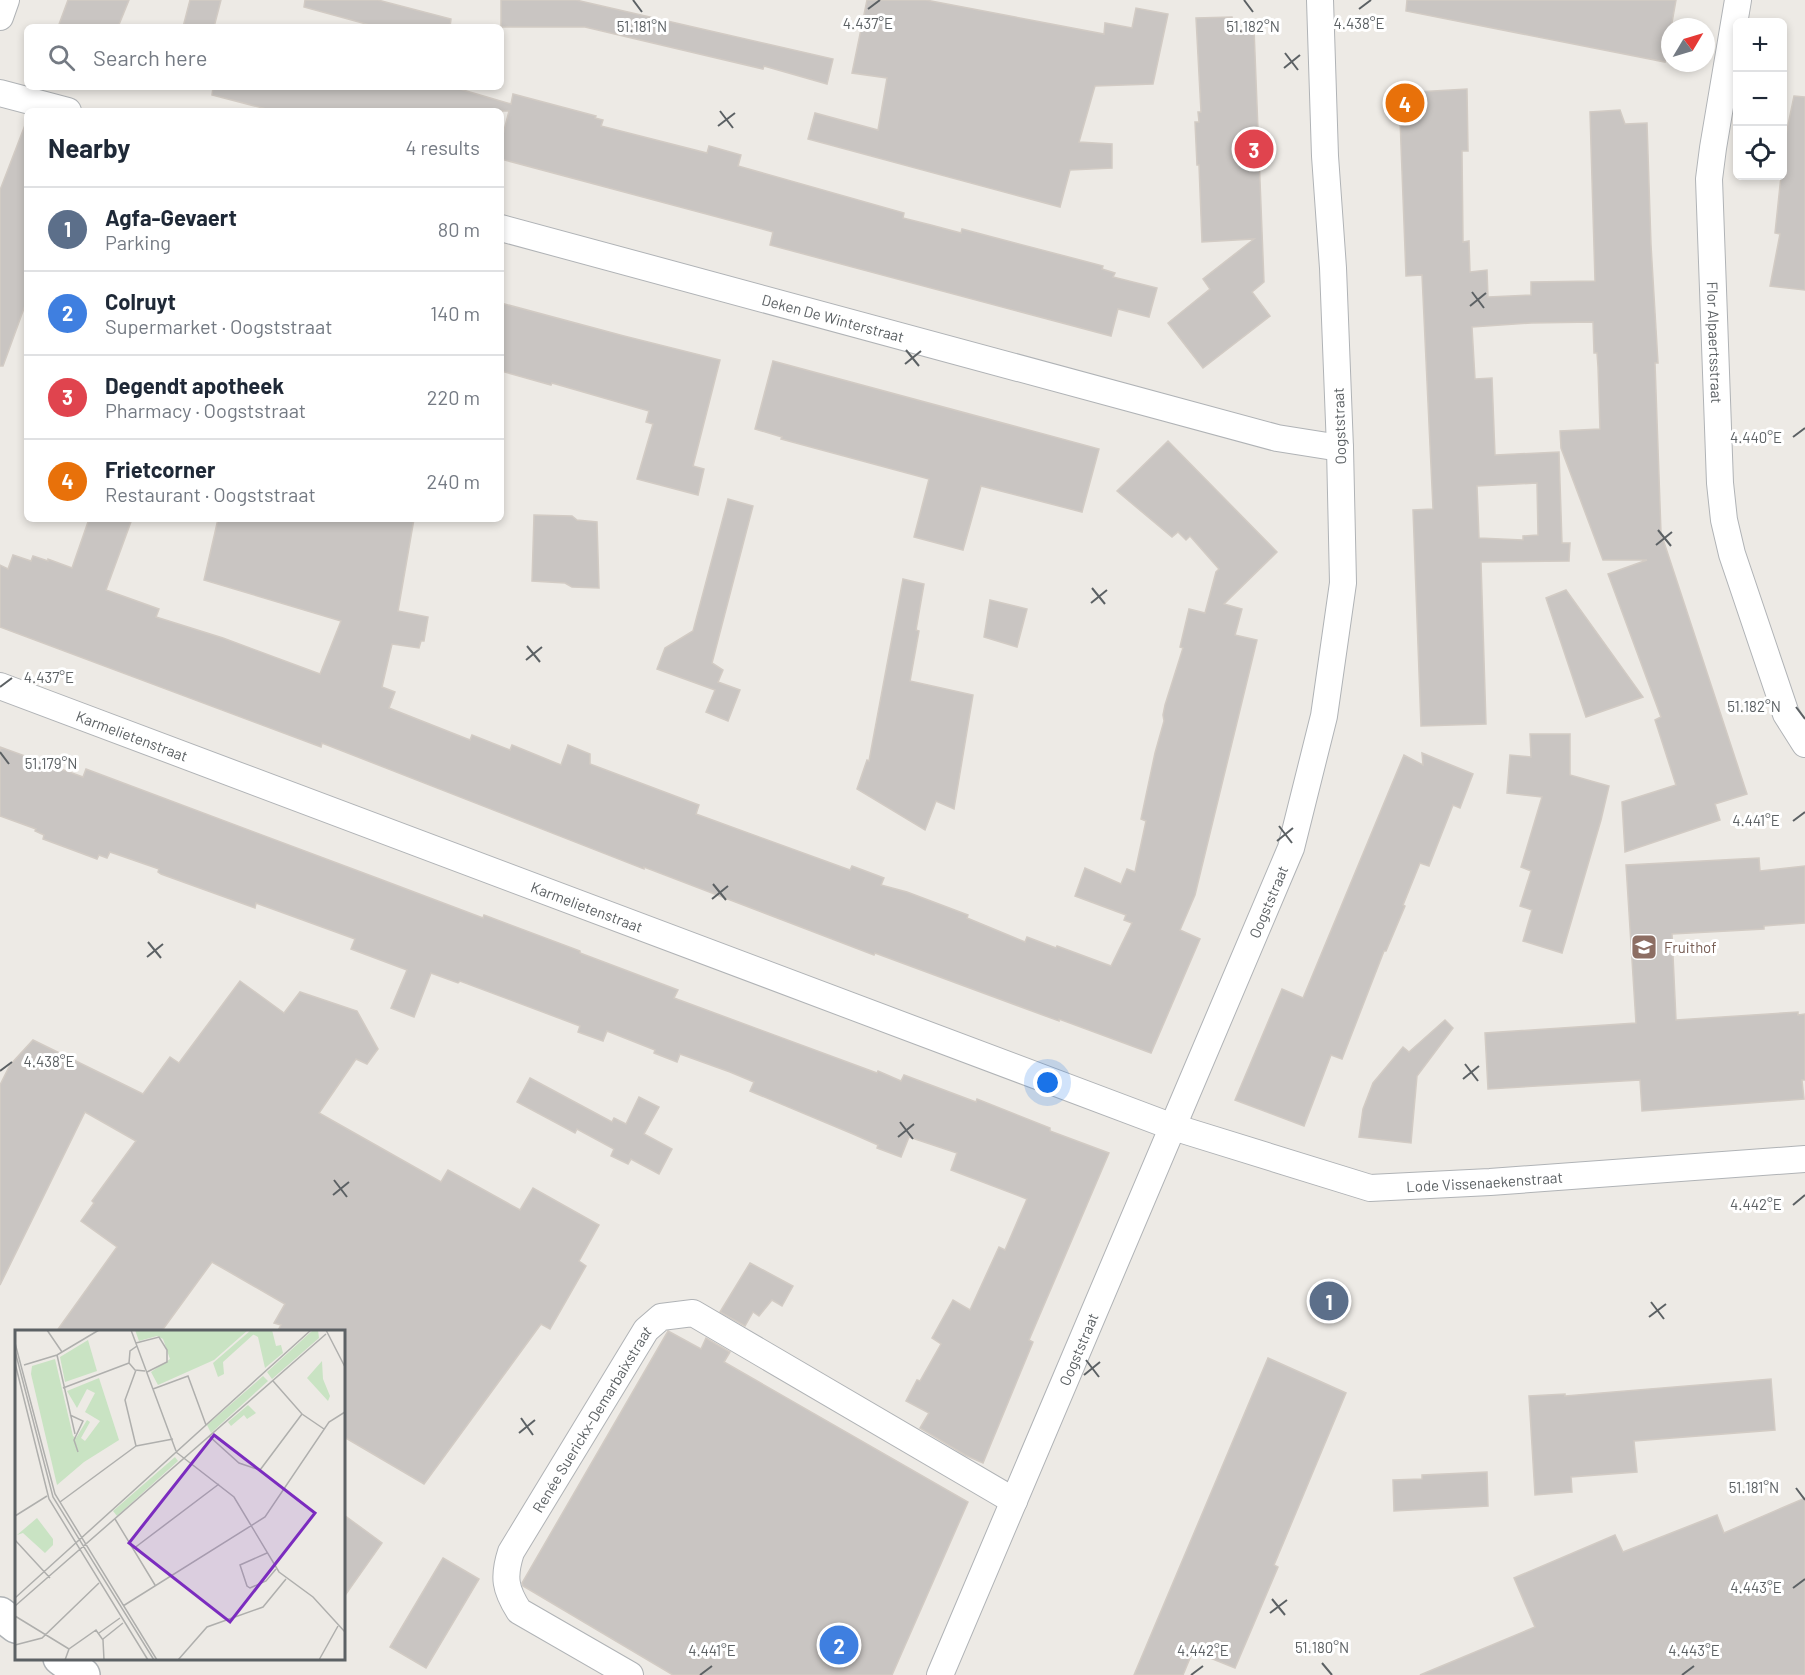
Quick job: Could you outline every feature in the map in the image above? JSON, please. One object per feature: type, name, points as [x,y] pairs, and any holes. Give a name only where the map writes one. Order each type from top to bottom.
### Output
[{"type":"street","points":[[0,17],[6,0]]},
{"type":"street","name":"Oogststraat","points":[[940,1675],[1291,848],[1324,716],[1343,583],[1340,448],[1332,247],[1325,156],[1320,0]]},
{"type":"street","name":"Flor Alpaertsstraat","points":[[1738,0],[1709,179],[1720,483],[1724,520],[1732,554],[1786,714],[1805,744]]},
{"type":"street","points":[[0,93],[57,108]]},
{"type":"street","name":"Deken De Winterstraat","points":[[504,229],[1277,438],[1340,448]]},
{"type":"street","name":"Karmelietenstraat","points":[[0,686],[1173,1126]]},
{"type":"street","name":"Lode Vissenaekenstraat","points":[[1173,1126],[1370,1188],[1490,1182],[1805,1159]]},
{"type":"street","name":"Renée Suerickx-Demarbaixstraat","points":[[630,1675],[519,1611],[512,1599],[505,1571],[511,1552],[646,1330],[661,1317],[693,1313],[1014,1501]]},
{"type":"street","points":[[0,1614],[15,1625]]},
{"type":"street","points":[[61,1660],[82,1675]]},
{"type":"building","points":[[68,0],[129,0],[119,24],[59,24]]},
{"type":"building","points":[[190,0],[221,0],[215,24],[184,24]]},
{"type":"building","points":[[305,0],[378,0],[451,19],[450,24],[366,24],[304,7]]},
{"type":"building","points":[[501,0],[576,0],[833,59],[827,84],[764,66],[763,69],[585,27],[504,27],[504,24],[501,24]]},
{"type":"building","points":[[867,0],[926,0],[1104,34],[1105,23],[1132,28],[1136,8],[1168,14],[1153,84],[1095,86],[1079,142],[1112,144],[1112,168],[1070,170],[1060,207],[808,139],[815,113],[878,130],[887,78],[852,73]]},
{"type":"building","points":[[1407,0],[1676,0],[1673,18],[1661,18],[1661,61],[1406,11]]},
{"type":"building","points":[[1232,17],[1233,30],[1254,29],[1264,282],[1252,292],[1270,316],[1203,368],[1168,323],[1210,289],[1203,279],[1254,239],[1202,242],[1195,122],[1199,122],[1198,112],[1201,112],[1196,18]]},
{"type":"building","points":[[1467,89],[1468,151],[1462,151],[1463,242],[1469,241],[1470,272],[1487,270],[1488,297],[1531,295],[1531,282],[1595,281],[1590,112],[1620,110],[1625,124],[1647,123],[1658,363],[1655,363],[1661,533],[1747,794],[1715,804],[1720,820],[1625,852],[1622,802],[1676,785],[1655,720],[1661,717],[1608,574],[1647,560],[1603,560],[1561,448],[1560,431],[1600,429],[1598,367],[1597,353],[1594,353],[1593,322],[1472,327],[1475,379],[1492,378],[1495,455],[1559,452],[1562,543],[1570,543],[1569,561],[1481,562],[1486,724],[1421,726],[1413,510],[1433,509],[1422,275],[1406,276],[1399,93]],"holes":[[[1537,483],[1538,535],[1523,536],[1523,540],[1479,538],[1477,486]]]},
{"type":"building","points":[[213,90],[463,90],[511,104],[513,94],[596,116],[595,118],[603,120],[601,126],[707,153],[709,146],[741,155],[738,166],[904,213],[903,218],[961,233],[962,229],[1103,266],[1102,269],[1115,273],[1113,277],[1157,288],[1149,317],[1118,309],[1111,336],[770,245],[773,232],[504,160],[504,130],[509,111],[504,111],[504,108],[262,108],[212,95]]},
{"type":"building","points":[[1794,96],[1805,97],[1805,290],[1770,286],[1780,234],[1775,233],[1781,180],[1787,180],[1787,130]]},
{"type":"building","points":[[24,128],[24,308],[3,366],[0,366],[0,190]]},
{"type":"building","points":[[504,304],[720,360],[693,466],[704,469],[698,495],[637,479],[653,424],[646,422],[649,411],[552,383],[551,385],[504,372]]},
{"type":"building","points":[[773,361],[1099,449],[1082,512],[981,486],[963,550],[914,537],[929,479],[781,439],[782,437],[755,429]]},
{"type":"building","points":[[1168,441],[1277,552],[1224,604],[1242,609],[1235,635],[1257,640],[1195,895],[1180,930],[1200,939],[1151,1053],[875,953],[874,955],[644,867],[644,869],[322,743],[321,747],[0,627],[0,565],[8,569],[13,555],[31,561],[33,556],[48,561],[48,559],[72,568],[88,522],[131,522],[106,590],[159,609],[156,617],[223,638],[320,674],[341,621],[204,580],[217,522],[413,522],[398,611],[428,617],[424,641],[421,641],[419,648],[392,644],[382,687],[395,692],[389,708],[470,740],[472,735],[510,750],[512,745],[561,765],[568,745],[590,754],[590,764],[699,805],[696,814],[850,870],[852,866],[884,878],[881,885],[907,892],[968,915],[967,918],[1025,942],[1027,937],[1111,966],[1132,923],[1124,920],[1126,915],[1075,896],[1085,868],[1121,884],[1127,869],[1135,872],[1146,821],[1141,819],[1164,721],[1165,705],[1183,648],[1180,647],[1189,609],[1205,613],[1216,572],[1219,569],[1190,536],[1186,540],[1178,532],[1172,537],[1117,491]]},
{"type":"building","points":[[728,499],[753,506],[712,663],[723,670],[718,682],[740,690],[728,721],[706,712],[715,690],[657,669],[665,648],[693,631]]},
{"type":"building","points":[[534,515],[572,516],[577,520],[597,522],[599,588],[572,587],[565,583],[532,581]]},
{"type":"building","points":[[903,579],[924,584],[910,681],[973,695],[954,809],[936,801],[925,830],[857,789],[867,760],[869,761]]},
{"type":"building","points":[[1566,590],[1643,697],[1586,717],[1546,598]]},
{"type":"building","points":[[990,600],[1027,609],[1017,647],[984,637]]},
{"type":"building","points":[[1530,734],[1570,734],[1570,775],[1609,786],[1562,953],[1523,941],[1532,910],[1520,906],[1531,871],[1521,867],[1542,797],[1507,793],[1510,755],[1531,757]]},
{"type":"building","points":[[0,747],[83,777],[86,769],[483,918],[484,915],[580,951],[580,953],[678,990],[674,998],[901,1081],[904,1075],[976,1102],[977,1099],[1050,1128],[1050,1131],[1109,1153],[1029,1340],[1033,1342],[983,1463],[920,1428],[929,1413],[906,1401],[941,1344],[932,1338],[953,1300],[970,1310],[999,1247],[1005,1250],[1027,1199],[951,1170],[957,1153],[909,1137],[901,1157],[877,1148],[878,1145],[853,1134],[750,1091],[754,1082],[730,1072],[680,1054],[677,1062],[654,1053],[655,1050],[607,1031],[603,1041],[578,1032],[580,1026],[460,981],[458,983],[431,973],[414,1017],[391,1008],[407,970],[351,949],[355,939],[256,903],[255,908],[161,874],[158,872],[159,869],[110,852],[107,858],[99,855],[97,859],[43,839],[44,835],[35,831],[36,829],[0,816]]},
{"type":"building","points":[[1422,753],[1473,774],[1460,808],[1453,805],[1429,866],[1420,863],[1403,905],[1405,906],[1386,951],[1384,951],[1342,1059],[1331,1055],[1304,1126],[1235,1100],[1282,989],[1303,998],[1404,755],[1423,765]]},
{"type":"building","points":[[1759,858],[1760,871],[1805,866],[1805,923],[1764,926],[1764,929],[1672,934],[1676,1020],[1798,1012],[1798,1015],[1805,1014],[1805,1080],[1802,1080],[1804,1099],[1642,1111],[1640,1080],[1488,1089],[1485,1033],[1636,1023],[1626,865]]},
{"type":"building","points":[[240,981],[284,1013],[300,992],[357,1011],[378,1049],[367,1064],[356,1059],[319,1113],[441,1182],[448,1170],[520,1210],[533,1188],[599,1225],[579,1261],[586,1266],[550,1329],[541,1324],[424,1484],[345,1438],[345,1330],[278,1330],[281,1325],[274,1323],[285,1304],[212,1262],[162,1330],[57,1330],[117,1247],[81,1221],[94,1203],[92,1201],[136,1141],[85,1112],[0,1285],[0,1085],[10,1065],[33,1040],[143,1094],[170,1057],[179,1063]]},
{"type":"building","points":[[1445,1020],[1453,1028],[1417,1076],[1411,1143],[1359,1137],[1363,1109],[1373,1083],[1403,1047],[1409,1052]]},
{"type":"building","points":[[530,1078],[612,1122],[614,1118],[626,1124],[639,1097],[659,1107],[644,1134],[672,1149],[659,1174],[631,1159],[628,1164],[611,1156],[614,1149],[577,1129],[575,1133],[517,1102]]},
{"type":"building","points":[[750,1263],[793,1286],[782,1306],[772,1300],[759,1316],[753,1312],[745,1326],[720,1312]]},
{"type":"building","points":[[668,1331],[701,1349],[706,1338],[730,1352],[724,1362],[968,1502],[892,1675],[673,1675],[523,1586],[522,1583]]},
{"type":"building","points":[[1268,1358],[1346,1393],[1274,1565],[1278,1567],[1235,1668],[1193,1651],[1183,1675],[1134,1675]]},
{"type":"building","points":[[1771,1379],[1775,1430],[1634,1441],[1637,1472],[1571,1477],[1572,1492],[1535,1495],[1529,1396],[1565,1394],[1565,1396]]},
{"type":"building","points":[[1487,1472],[1488,1506],[1394,1511],[1393,1480],[1422,1479],[1422,1475]]},
{"type":"building","points":[[1805,1498],[1805,1675],[1420,1675],[1535,1627],[1514,1578],[1615,1535],[1623,1552],[1717,1515],[1724,1533]]},
{"type":"building","points":[[345,1516],[382,1543],[345,1596]]},
{"type":"building","points":[[443,1558],[479,1579],[426,1668],[390,1647]]},
{"type":"place","name":"Frietcorner","points":[[1405,103]]},
{"type":"place","name":"Degendt apotheek","points":[[1254,149]]},
{"type":"place","name":"Fruithof","points":[[1644,947]]},
{"type":"place","name":"Agfa-Gevaert","points":[[1329,1301]]},
{"type":"place","name":"Colruyt","points":[[839,1645]]}]
